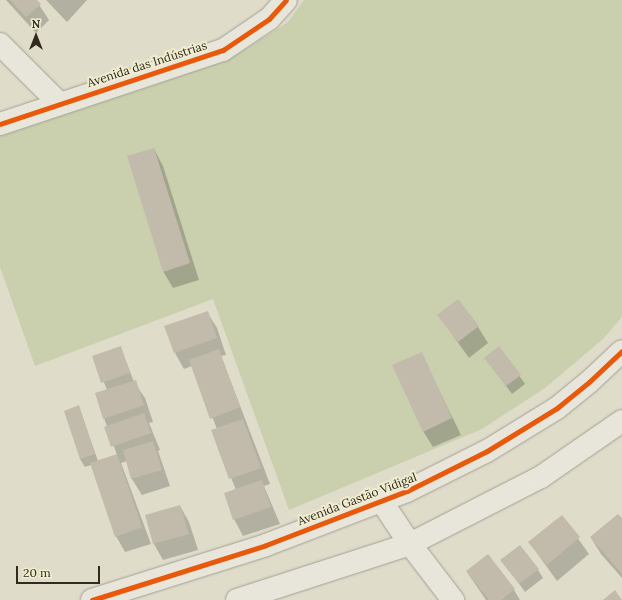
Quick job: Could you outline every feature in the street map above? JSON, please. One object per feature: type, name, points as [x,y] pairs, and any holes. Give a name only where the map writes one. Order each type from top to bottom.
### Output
[{"type":"street","name":"Avenida das Indústrias","points":[[0,124],[59,103],[223,50],[269,19],[286,0]]},
{"type":"street","points":[[0,44],[59,103]]},
{"type":"street","name":"Avenida Gastão Vidigal","points":[[92,600],[266,545],[382,502],[452,469],[531,424],[589,382],[622,351]]},
{"type":"street","points":[[236,600],[410,544],[541,477],[622,421]]},
{"type":"street","points":[[382,502],[410,544],[453,600]]},
{"type":"green space","points":[[304,0],[622,0],[622,317],[603,339],[545,388],[482,429],[289,510],[213,299],[35,366],[0,267],[0,131],[226,61],[288,22]]},
{"type":"building","points":[[10,0],[37,0],[41,4],[26,17]]},
{"type":"building","points":[[154,148],[190,263],[163,272],[127,156]]},
{"type":"building","points":[[458,299],[479,326],[458,342],[437,315]]},
{"type":"building","points":[[208,311],[217,338],[174,353],[164,326]]},
{"type":"building","points":[[121,346],[130,373],[101,383],[92,356]]},
{"type":"building","points":[[499,346],[521,375],[506,386],[484,358]]},
{"type":"building","points":[[219,349],[240,407],[210,419],[189,360]]},
{"type":"building","points":[[422,352],[452,418],[423,432],[392,365]]},
{"type":"building","points":[[136,380],[144,405],[103,419],[95,393]]},
{"type":"building","points":[[79,405],[95,454],[80,459],[64,411]]},
{"type":"building","points":[[144,413],[151,433],[111,447],[104,427]]},
{"type":"building","points":[[243,419],[261,468],[229,479],[211,430]]},
{"type":"building","points":[[153,441],[162,470],[131,479],[123,450]]},
{"type":"building","points":[[117,454],[142,527],[115,537],[90,463]]},
{"type":"building","points":[[262,480],[271,507],[233,520],[224,493]]},
{"type":"building","points":[[180,505],[189,534],[153,544],[145,515]]},
{"type":"building","points":[[618,514],[622,518],[622,574],[590,537]]},
{"type":"building","points":[[562,515],[580,537],[547,565],[528,542]]},
{"type":"building","points":[[520,545],[539,569],[519,584],[500,560]]},
{"type":"building","points":[[488,554],[515,589],[501,600],[489,600],[466,571]]},
{"type":"building","points":[[615,590],[622,600],[603,600]]},
{"type":"cycle path","points":[[0,124],[223,50],[269,19],[286,0]]},
{"type":"cycle path","points":[[92,600],[266,545],[407,491],[487,451],[557,408],[589,382],[622,351]]}]
